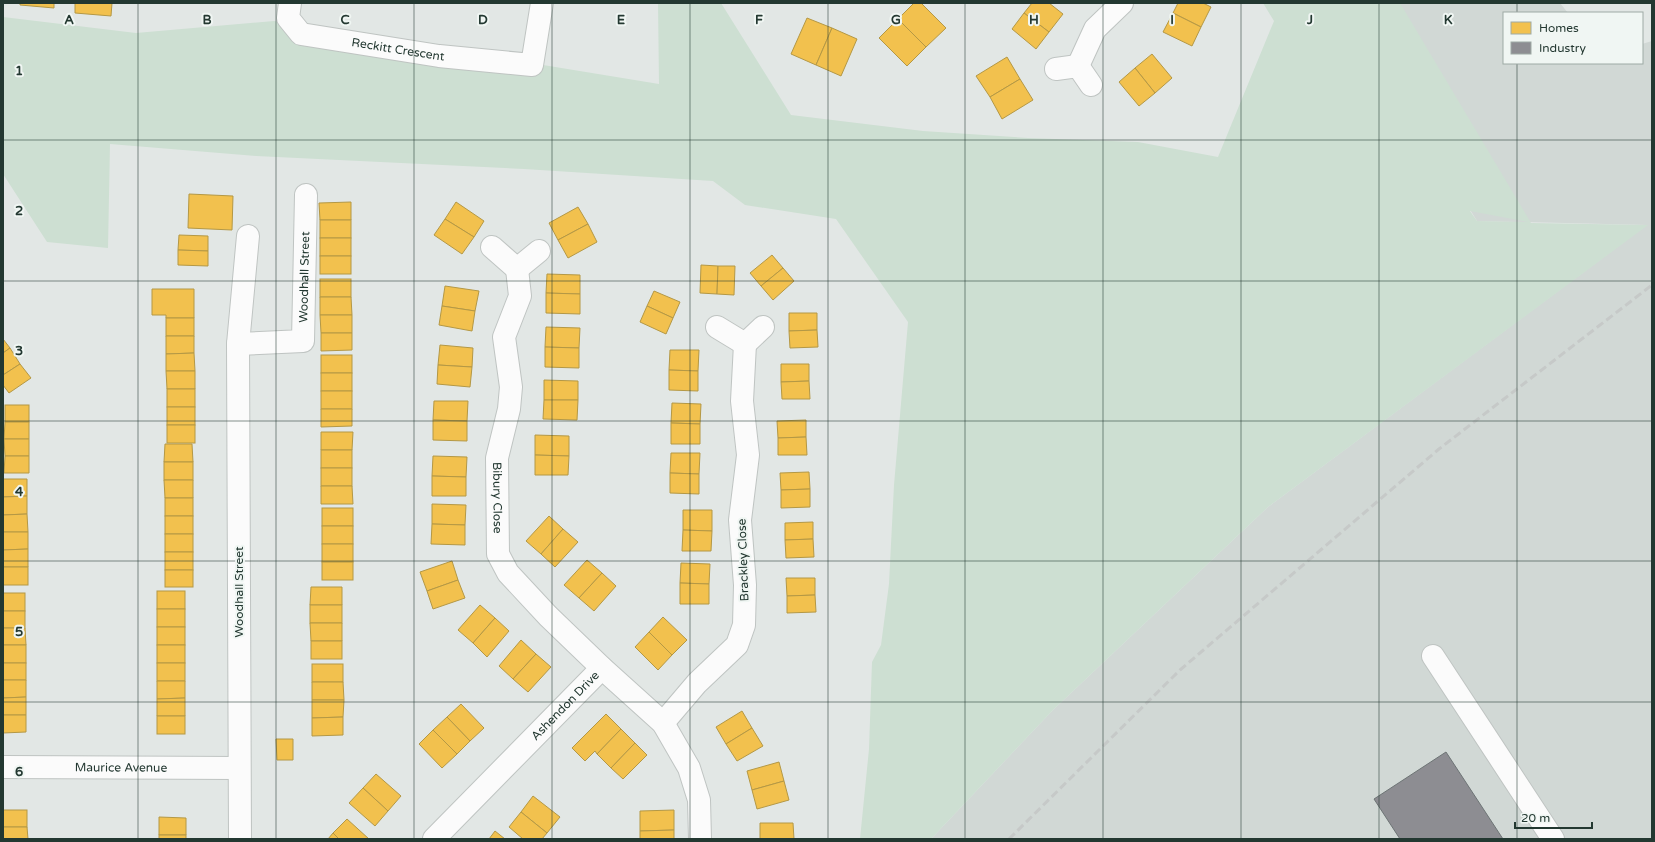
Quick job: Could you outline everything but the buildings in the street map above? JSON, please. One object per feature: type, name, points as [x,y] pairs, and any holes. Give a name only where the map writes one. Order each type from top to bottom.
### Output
[{"type":"street","name":"Reckitt Crescent","points":[[290,3],[288,18],[302,34],[439,56],[532,65],[542,3]]},
{"type":"street","points":[[1078,66],[1095,29],[1122,3]]},
{"type":"street","points":[[1056,69],[1078,66]]},
{"type":"street","points":[[1078,66],[1091,85]]},
{"type":"street","name":"Woodhall Street","points":[[238,344],[303,341],[306,195]]},
{"type":"street","name":"Woodhall Street","points":[[240,839],[238,344],[248,236]]},
{"type":"street","points":[[492,247],[517,269],[540,251]]},
{"type":"street","name":"Bibury Close","points":[[517,269],[520,296],[504,337],[511,387],[509,409],[497,458],[498,554],[508,574],[548,616],[602,668]]},
{"type":"street","points":[[717,327],[745,344],[763,327]]},
{"type":"street","name":"Brackley Close","points":[[663,722],[697,683],[737,646],[744,625],[745,586],[740,520],[748,455],[742,401],[745,344]]},
{"type":"street","points":[[1434,656],[1553,839]]},
{"type":"street","name":"Ashendon Drive","points":[[434,839],[602,668],[663,722],[689,768],[699,800],[700,839]]},
{"type":"street","name":"Maurice Avenue","points":[[3,767],[239,768]]},
{"type":"shaded area","points":[[1343,3],[1560,3],[1567,12],[1503,12],[1503,64],[1643,64],[1643,44],[1652,41],[1652,839],[931,839],[1053,710],[1268,507],[1647,225],[1477,221]]},
{"type":"green space","points":[[658,3],[721,3],[791,115],[923,131],[1028,138],[1138,142],[1218,157],[1274,21],[1263,3],[1400,3],[1531,223],[1648,225],[1268,507],[1053,710],[931,839],[860,839],[869,749],[872,662],[881,645],[889,584],[894,485],[908,322],[836,219],[745,205],[713,181],[524,169],[256,156],[110,144],[108,248],[47,242],[3,174],[3,17],[136,33],[274,21],[659,84]],"holes":[[[1470,211],[1528,222],[1477,221]]]},
{"type":"railway","points":[[1009,839],[1180,670],[1439,449],[1652,285]]}]
